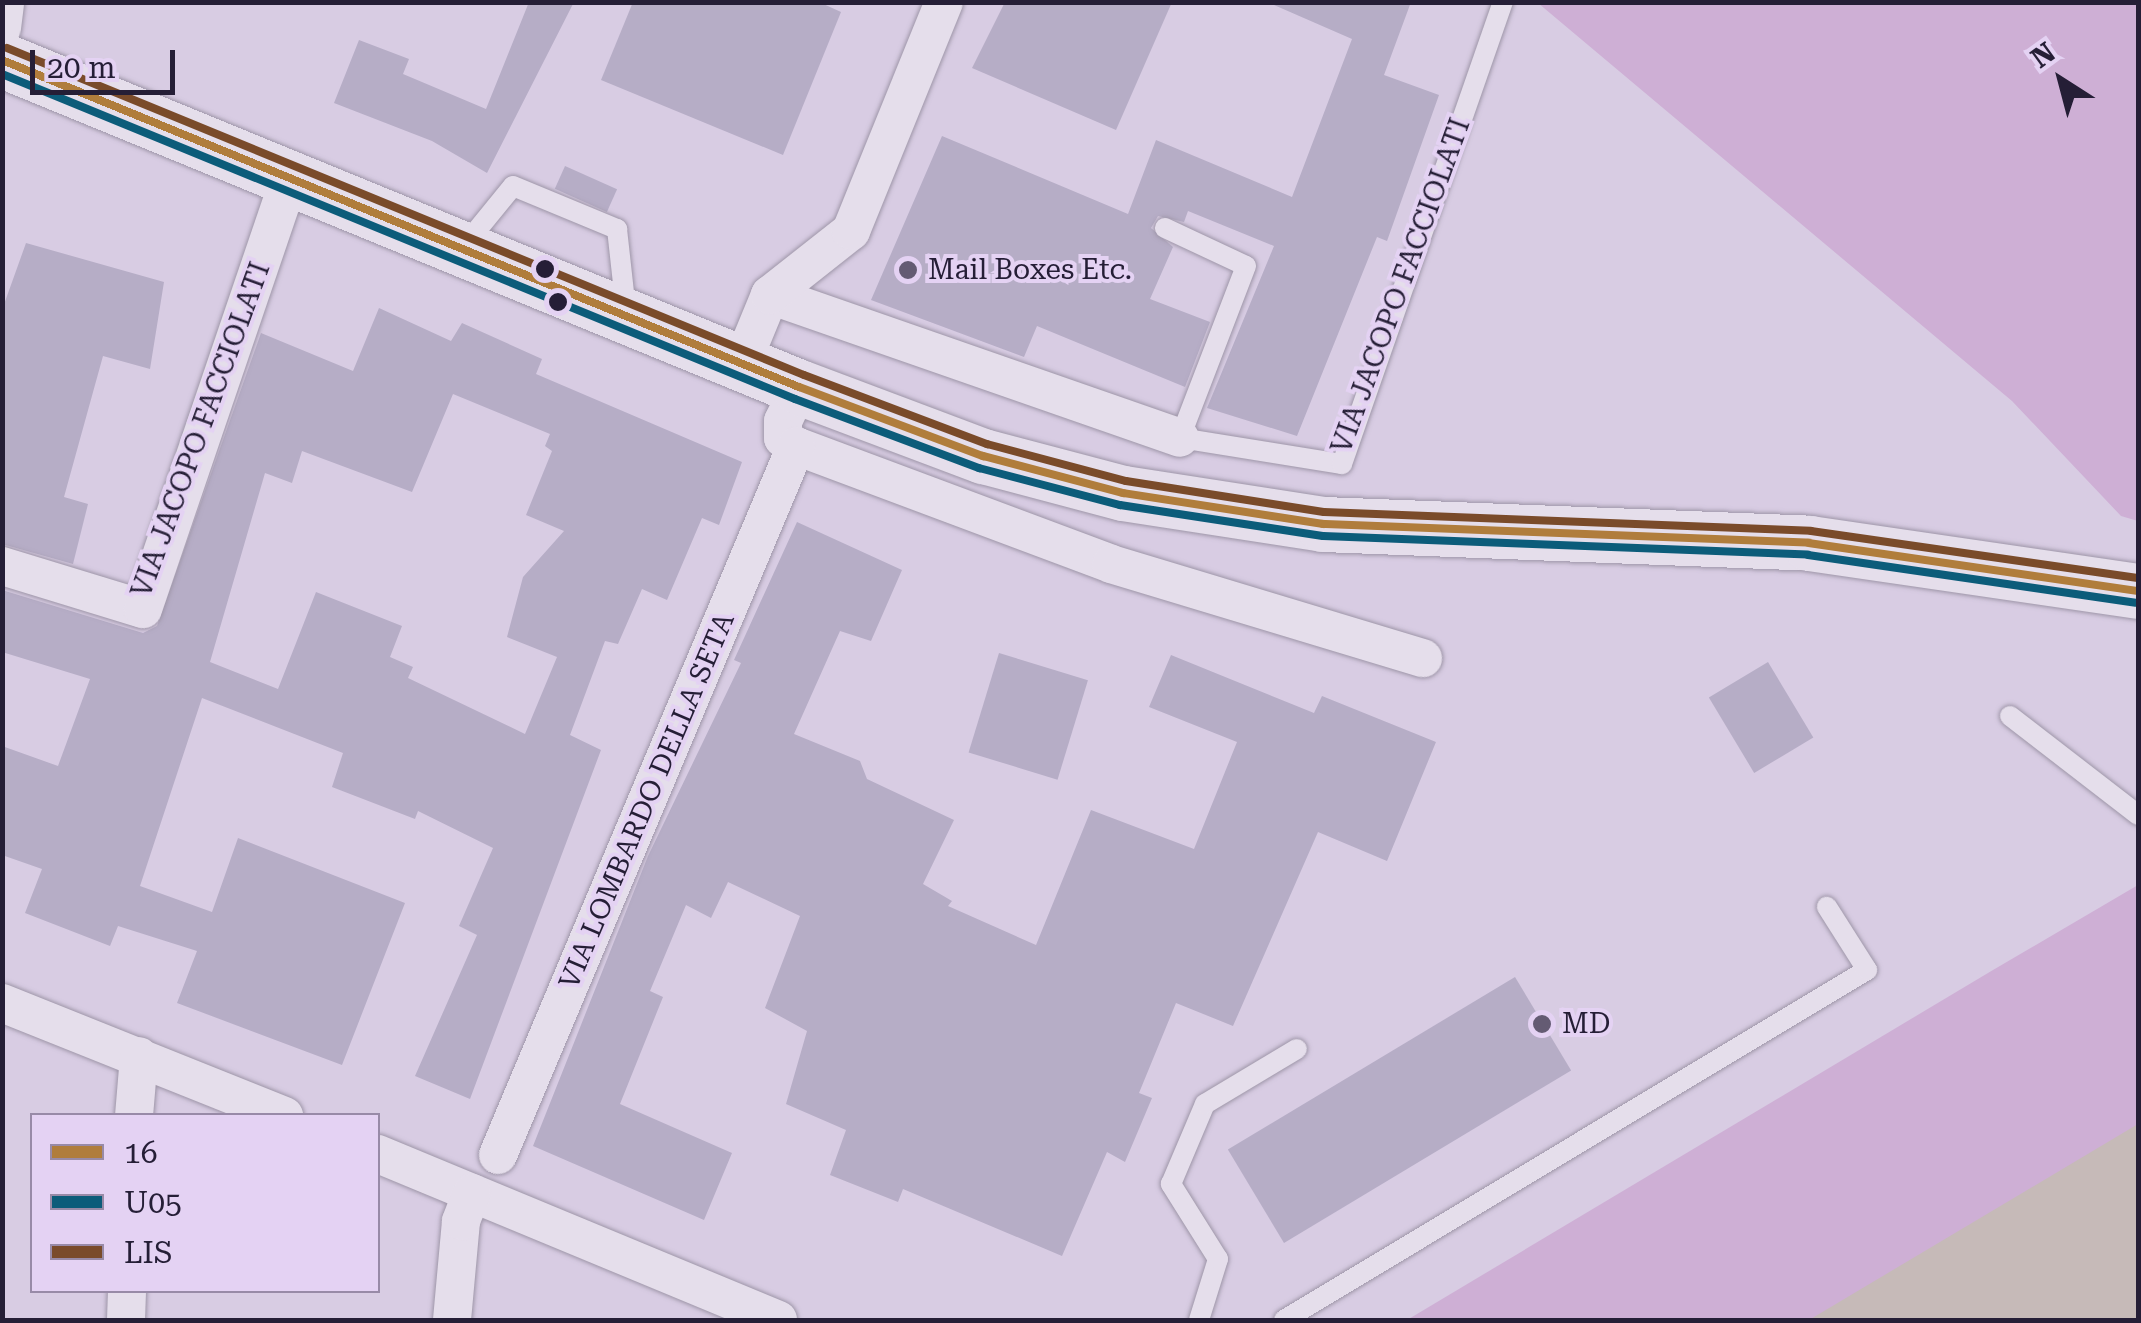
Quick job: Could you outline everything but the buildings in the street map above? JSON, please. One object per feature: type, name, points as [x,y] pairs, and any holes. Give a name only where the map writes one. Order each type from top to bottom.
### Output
[{"type":"main road","points":[[6,62],[799,387],[983,456],[1123,493],[1241,513],[1440,531],[1810,543],[2138,592]]},
{"type":"street","points":[[5,2],[6,62]]},
{"type":"street","points":[[742,363],[770,295],[851,231],[944,2]]},
{"type":"street","name":"VIA JACOPO FACCIOLATI","points":[[2,566],[143,609],[290,176]]},
{"type":"street","name":"VIA JACOPO FACCIOLATI","points":[[770,295],[1180,438]]},
{"type":"street","points":[[799,387],[784,421],[783,438],[796,446],[1111,564],[1422,658]]},
{"type":"street","name":"VIA LOMBARDO DELLA SETA","points":[[498,1155],[796,446]]},
{"type":"street","points":[[2,1002],[277,1113]]},
{"type":"street","points":[[134,1113],[140,1056]]},
{"type":"street","points":[[380,1155],[778,1320]]},
{"type":"street","points":[[452,1320],[462,1221],[472,1193]]},
{"type":"street","points":[[126,1320],[127,1293]]},
{"type":"lane","name":"VIA JACOPO FACCIOLATI","points":[[1180,438],[1342,464],[1503,2]]},
{"type":"lane","points":[[462,248],[513,186],[617,229],[627,316]]},
{"type":"lane","points":[[1164,228],[1246,266],[1180,438]]},
{"type":"lane","points":[[2010,716],[2138,815]]},
{"type":"lane","points":[[1284,1320],[1867,970],[1827,907]]},
{"type":"lane","points":[[1203,1312],[1218,1258],[1171,1184],[1205,1104],[1297,1049]]},
{"type":"shaded area","points":[[1538,3],[2138,3],[2138,521],[2121,516],[2012,401]]},
{"type":"shaded area","points":[[2138,885],[2138,1320],[1407,1320],[1993,970]]},
{"type":"shaded area","points":[[2138,1124],[2138,1320],[1809,1320]]},
{"type":"transit line","name":"LIS","points":[[7,48],[804,375],[987,444],[1126,481],[1324,512],[1811,531],[2138,578]]},
{"type":"transit line","name":"16","points":[[2,60],[799,387],[983,456],[1123,493],[1323,524],[1809,543],[2138,591]]},
{"type":"transit line","name":"U05","points":[[2,74],[795,399],[979,468],[1120,505],[1323,536],[1808,555],[2136,603]]},
{"type":"place","name":"Mail Boxes Etc.","points":[[908,270]]},
{"type":"place","name":"MD","points":[[1542,1024]]}]
